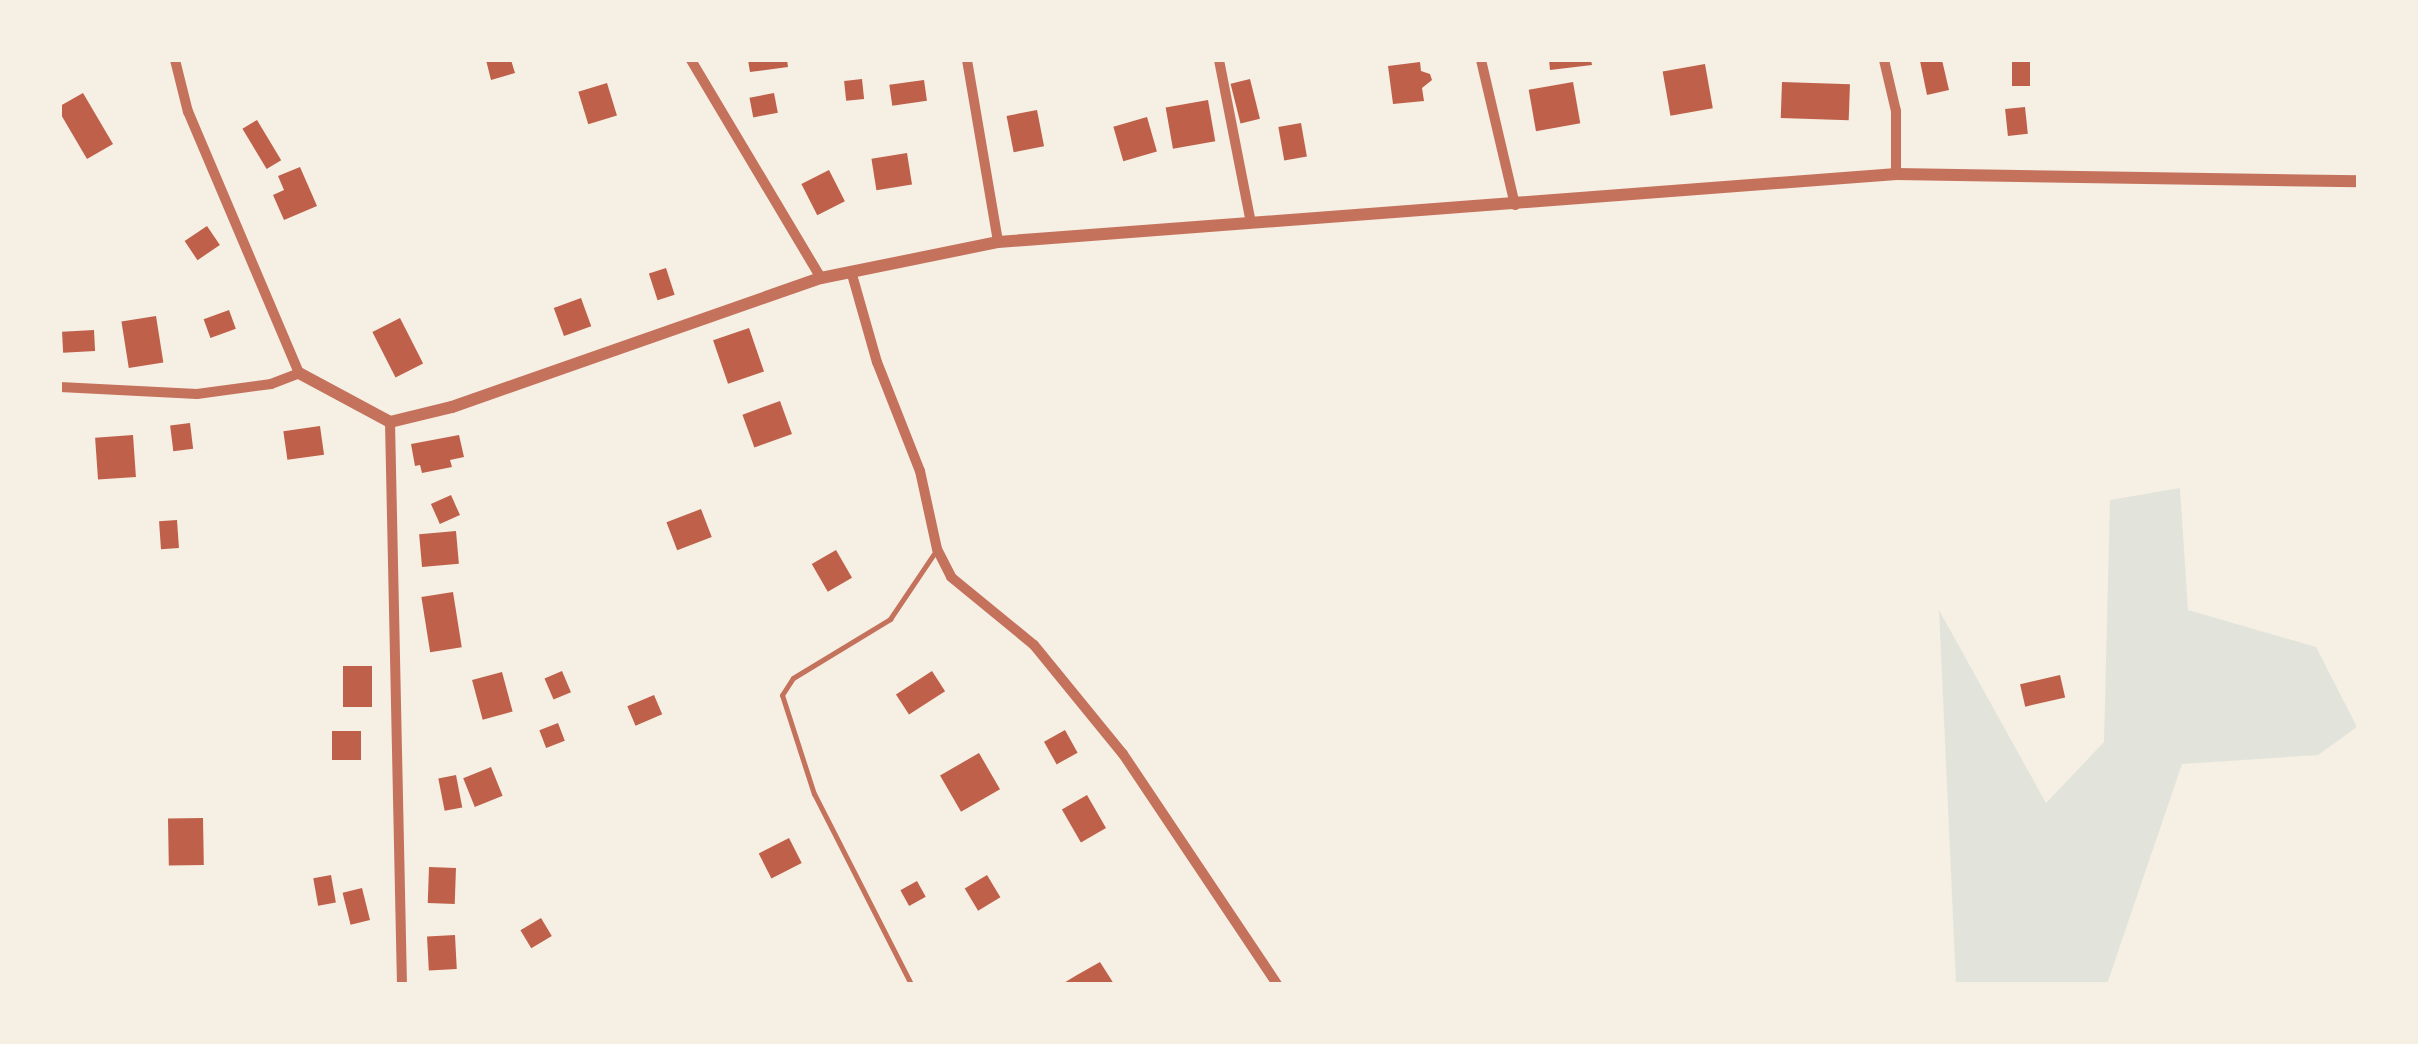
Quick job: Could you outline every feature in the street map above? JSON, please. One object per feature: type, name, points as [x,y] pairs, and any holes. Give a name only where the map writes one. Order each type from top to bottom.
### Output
[{"type":"street","points":[[175,60],[188,112],[299,373],[390,422],[452,408],[822,278],[998,242],[1896,174],[2358,181]]},
{"type":"street","points":[[691,60],[822,278]]},
{"type":"street","points":[[967,60],[998,242]]},
{"type":"street","points":[[1219,60],[1250,223]]},
{"type":"street","points":[[1482,60],[1514,205]]},
{"type":"street","points":[[1884,60],[1896,111],[1896,174]]},
{"type":"street","points":[[851,271],[878,362],[920,471],[936,549],[951,576],[1034,645],[1123,754],[1278,984]]},
{"type":"street","points":[[60,386],[197,394],[271,384],[299,373]]},
{"type":"street","points":[[390,422],[402,984]]},
{"type":"lane","points":[[911,984],[814,794],[782,694],[793,678],[890,620],[936,549]]},
{"type":"shaded area","points":[[2180,488],[2188,610],[2316,647],[2357,727],[2318,755],[2182,764],[2107,984],[1956,984],[1939,610],[2046,803],[2104,742],[2110,500]]},
{"type":"building","points":[[486,60],[511,60],[515,73],[491,80]]},
{"type":"building","points":[[748,60],[787,60],[788,67],[750,72]]},
{"type":"building","points":[[1549,60],[1591,60],[1592,65],[1550,70]]},
{"type":"building","points":[[1942,60],[1949,90],[1927,95],[1920,61]]},
{"type":"building","points":[[2012,60],[2030,60],[2030,86],[2012,86]]},
{"type":"building","points":[[1420,62],[1421,71],[1430,74],[1432,80],[1422,88],[1424,101],[1393,104],[1388,66]]},
{"type":"building","points":[[1705,64],[1713,108],[1670,116],[1663,71]]},
{"type":"building","points":[[862,79],[864,99],[846,101],[844,81]]},
{"type":"building","points":[[1250,79],[1260,119],[1241,124],[1231,84]]},
{"type":"building","points":[[924,80],[927,101],[892,106],[889,85]]},
{"type":"building","points":[[1573,82],[1580,123],[1536,131],[1529,90]]},
{"type":"building","points":[[1782,82],[1850,84],[1849,120],[1781,118]]},
{"type":"building","points":[[607,83],[617,116],[588,124],[578,92]]},
{"type":"building","points":[[83,93],[113,144],[87,159],[60,113],[60,106]]},
{"type":"building","points":[[774,93],[778,113],[753,117],[749,98]]},
{"type":"building","points":[[1208,100],[1215,141],[1173,149],[1166,107]]},
{"type":"building","points":[[2025,107],[2028,134],[2008,136],[2005,109]]},
{"type":"building","points":[[1037,110],[1044,146],[1014,152],[1007,116]]},
{"type":"building","points":[[1147,117],[1157,152],[1123,161],[1113,127]]},
{"type":"building","points":[[257,120],[281,160],[267,169],[242,129]]},
{"type":"building","points":[[1301,123],[1307,156],[1284,160],[1278,127]]},
{"type":"building","points":[[907,153],[912,185],[876,190],[871,159]]},
{"type":"building","points":[[300,167],[317,206],[284,220],[273,195],[284,190],[278,176]]},
{"type":"building","points":[[829,170],[845,201],[817,215],[801,184]]},
{"type":"building","points":[[207,226],[220,245],[197,260],[185,241]]},
{"type":"building","points":[[666,268],[675,295],[658,300],[649,274]]},
{"type":"building","points":[[581,298],[591,326],[564,336],[554,308]]},
{"type":"building","points":[[229,310],[236,329],[210,338],[204,319]]},
{"type":"building","points":[[156,316],[163,362],[129,368],[121,321]]},
{"type":"building","points":[[400,318],[423,363],[396,378],[372,332]]},
{"type":"building","points":[[749,328],[764,371],[728,384],[713,340]]},
{"type":"building","points":[[94,330],[95,351],[63,353],[62,332]]},
{"type":"building","points":[[780,401],[792,434],[754,448],[742,415]]},
{"type":"building","points":[[190,423],[193,449],[173,451],[170,425]]},
{"type":"building","points":[[320,426],[324,455],[287,460],[283,431]]},
{"type":"building","points":[[133,435],[136,477],[98,480],[95,438]]},
{"type":"building","points":[[459,435],[464,457],[450,460],[452,467],[422,473],[420,465],[415,466],[411,444]]},
{"type":"building","points":[[451,495],[460,515],[440,524],[431,504]]},
{"type":"building","points":[[701,509],[712,537],[677,550],[666,522]]},
{"type":"building","points":[[177,520],[179,548],[161,549],[159,521]]},
{"type":"building","points":[[456,531],[459,564],[422,567],[419,534]]},
{"type":"building","points":[[836,550],[852,578],[828,592],[812,564]]},
{"type":"building","points":[[453,592],[462,647],[430,652],[421,597]]},
{"type":"building","points":[[343,666],[372,666],[372,707],[343,707]]},
{"type":"building","points":[[562,671],[571,692],[553,700],[545,678]]},
{"type":"building","points":[[932,671],[945,691],[909,715],[896,694]]},
{"type":"building","points":[[502,672],[513,712],[483,720],[472,680]]},
{"type":"building","points":[[2060,675],[2065,697],[2025,707],[2020,684]]},
{"type":"building","points":[[654,695],[662,714],[636,726],[627,706]]},
{"type":"building","points":[[558,723],[565,741],[546,748],[539,730]]},
{"type":"building","points":[[1065,730],[1078,753],[1057,764],[1044,742]]},
{"type":"building","points":[[332,731],[361,731],[361,760],[332,760]]},
{"type":"building","points":[[979,753],[1000,789],[961,812],[940,776]]},
{"type":"building","points":[[491,767],[503,796],[475,807],[463,778]]},
{"type":"building","points":[[456,775],[462,807],[445,811],[438,778]]},
{"type":"building","points":[[1087,795],[1106,828],[1081,842],[1062,810]]},
{"type":"building","points":[[203,818],[204,865],[169,866],[168,819]]},
{"type":"building","points":[[789,838],[802,863],[771,878],[759,853]]},
{"type":"building","points":[[429,867],[456,868],[455,904],[428,903]]},
{"type":"building","points":[[331,875],[336,903],[318,906],[313,878]]},
{"type":"building","points":[[987,875],[1000,897],[978,911],[965,888]]},
{"type":"building","points":[[917,881],[926,897],[909,906],[900,890]]},
{"type":"building","points":[[362,888],[370,920],[351,925],[343,893]]},
{"type":"building","points":[[541,918],[552,936],[531,948],[520,930]]},
{"type":"building","points":[[455,935],[457,969],[429,970],[427,936]]},
{"type":"building","points":[[1100,962],[1114,984],[1062,984],[1077,975]]}]
